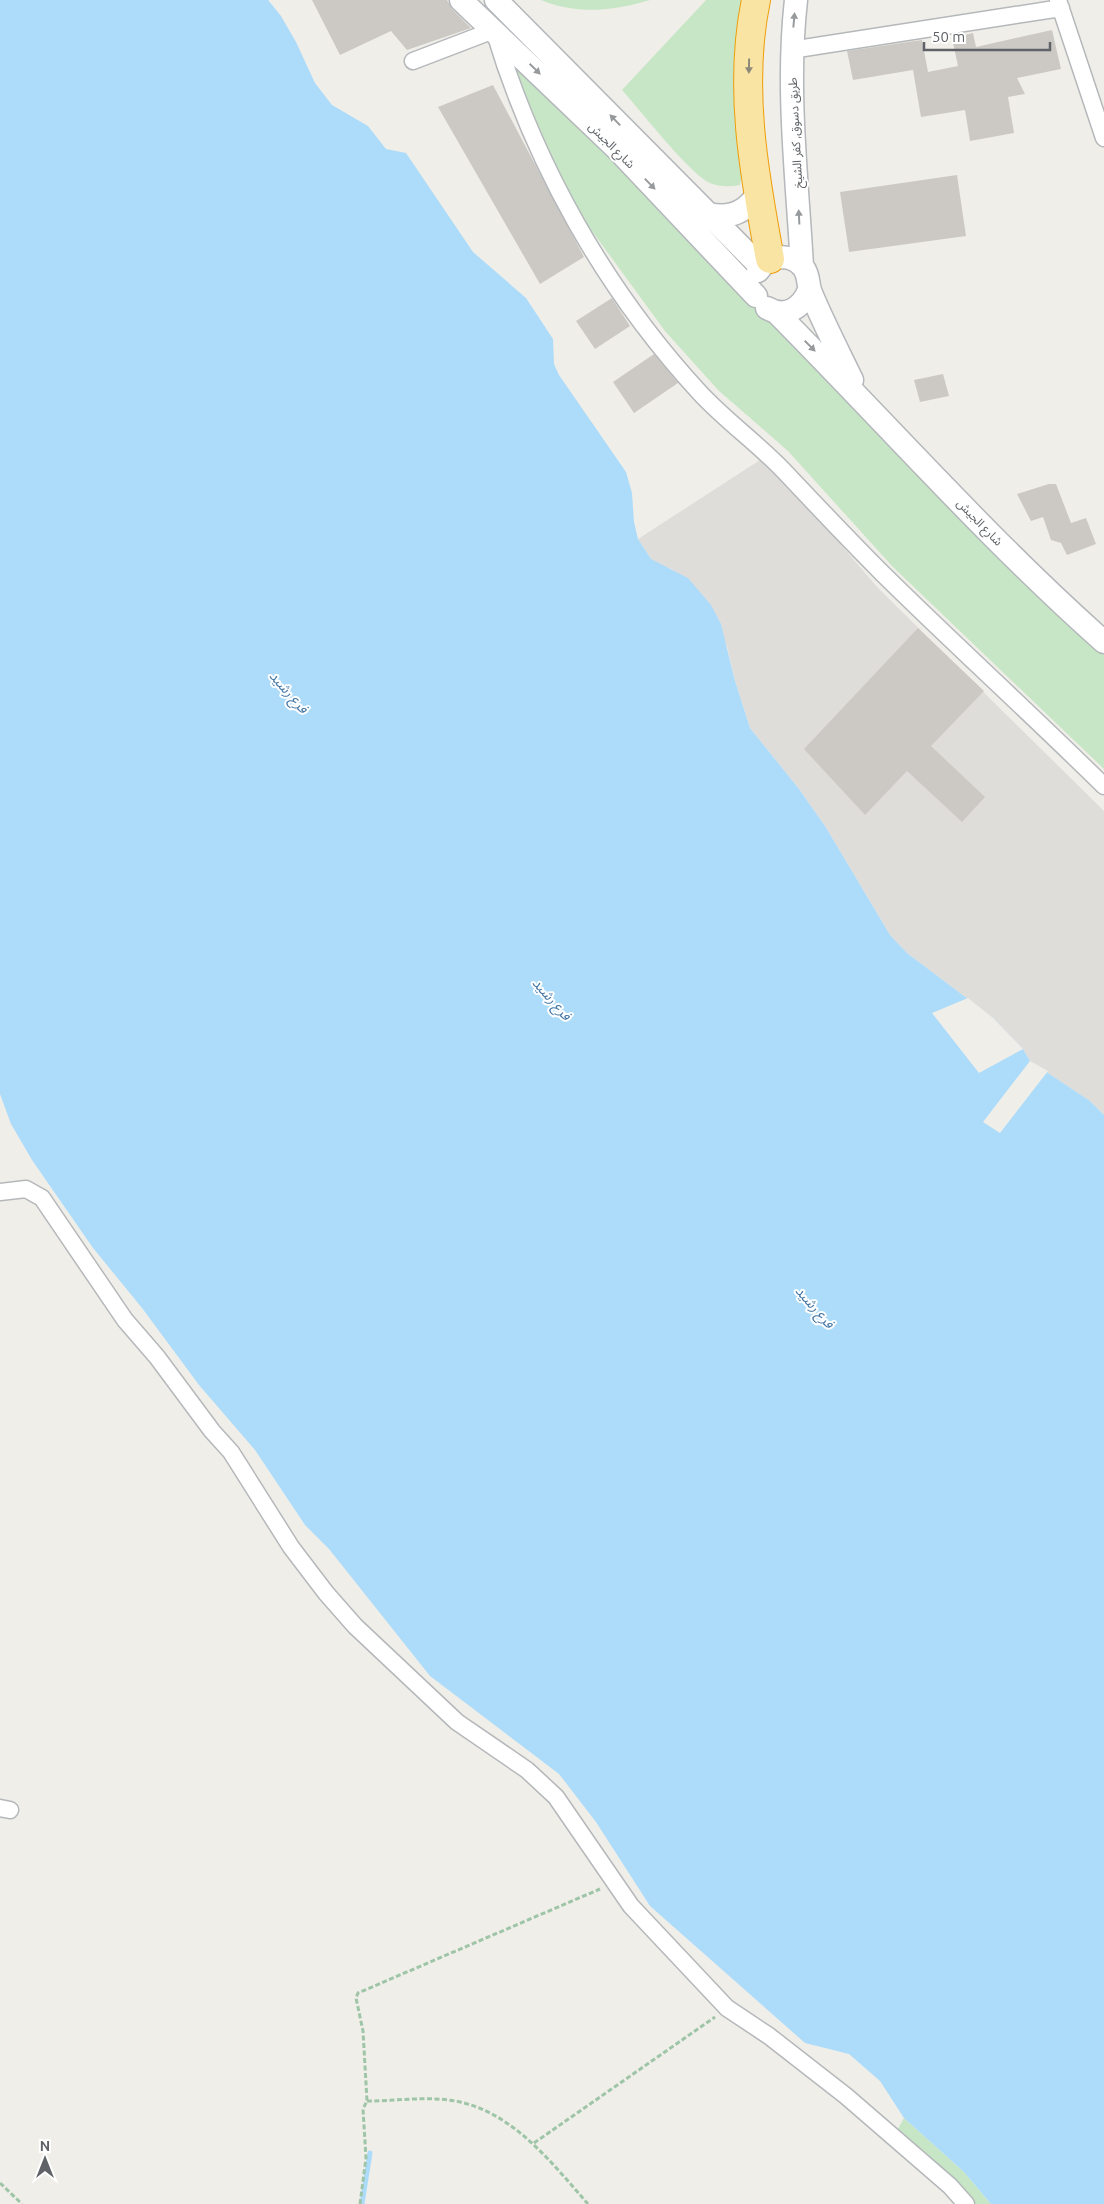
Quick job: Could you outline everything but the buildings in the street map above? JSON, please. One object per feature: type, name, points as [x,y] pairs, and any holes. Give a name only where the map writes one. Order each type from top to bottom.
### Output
[{"type":"highway","points":[[756,0],[750,26],[748,78],[751,145],[765,263]]},
{"type":"main road","name":"شارع الجيش","points":[[461,0],[616,148],[756,296]]},
{"type":"main road","name":"شارع الجيش","points":[[496,0],[709,214],[765,263]]},
{"type":"main road","name":"طريق دسوق, كفر الشيخ","points":[[796,0],[792,50],[792,100],[802,266]]},
{"type":"main road","points":[[709,214],[733,214],[748,206],[758,193]]},
{"type":"main road","points":[[787,257],[802,266],[807,273],[809,290],[801,305],[785,312],[776,312],[764,306],[756,296],[754,281],[765,263],[787,257]]},
{"type":"main road","name":"شارع الجيش","points":[[809,290],[860,397]]},
{"type":"main road","name":"شارع الجيش","points":[[776,312],[994,538],[1104,642]]},
{"type":"street","points":[[792,50],[1060,4],[1104,138]]},
{"type":"street","points":[[413,61],[494,30],[518,104],[538,149],[594,253],[613,284],[674,363],[701,394],[764,450],[882,572],[1104,786]]},
{"type":"street","points":[[0,1192],[26,1189],[42,1198],[125,1320],[157,1357],[212,1431],[231,1452],[291,1547],[326,1593],[392,1663],[456,1722],[527,1770],[556,1797],[615,1883],[649,1927],[727,2008],[769,2036],[846,2096],[950,2186],[966,2204]]},
{"type":"path","points":[[360,2204],[366,2158],[363,2110],[366,2101],[363,2030],[356,1998],[358,1994],[615,1883]]},
{"type":"path","points":[[534,2143],[727,2008]]},
{"type":"path","points":[[366,2101],[438,2100],[479,2107],[534,2143],[588,2204]]},
{"type":"path","points":[[0,2183],[22,2204]]},
{"type":"shaded area","points":[[760,460],[776,469],[878,588],[1104,811],[1104,1115],[1090,1101],[1030,1061],[1023,1049],[993,1018],[907,953],[890,935],[825,826],[799,789],[750,728],[735,681],[727,646],[672,569],[664,567],[651,559],[638,539]]},
{"type":"green space","points":[[541,0],[650,0],[623,7],[596,10],[568,8]]},
{"type":"green space","points":[[706,0],[742,0],[734,76],[744,163],[740,185],[717,185],[701,177],[665,141],[622,90]]},
{"type":"green space","points":[[509,52],[638,186],[1104,655],[1104,769],[892,566],[788,451],[718,390],[665,331],[551,175]]},
{"type":"green space","points":[[904,2118],[964,2172],[991,2204],[968,2204],[895,2134]]},
{"type":"water","name":"فرع رشيد","points":[[0,0],[268,0],[281,16],[296,42],[315,83],[332,105],[368,126],[386,149],[406,153],[473,252],[526,298],[553,339],[554,364],[559,375],[626,472],[632,493],[634,522],[638,539],[651,559],[688,578],[711,605],[721,624],[735,681],[750,728],[799,789],[825,826],[890,935],[907,953],[993,1018],[1023,1049],[1030,1061],[1090,1101],[1104,1115],[1104,2204],[991,2204],[964,2172],[904,2118],[880,2081],[849,2054],[805,2043],[650,1906],[596,1822],[559,1774],[430,1676],[329,1549],[305,1525],[255,1450],[199,1385],[142,1308],[93,1248],[32,1160],[11,1124],[0,1094]]},
{"type":"pier","points":[[968,998],[993,1018],[1023,1049],[979,1073],[932,1013]]},
{"type":"pier","points":[[1030,1061],[1048,1071],[1000,1133],[983,1122]]},
{"type":"waterway","points":[[362,2204],[370,2153]]}]
